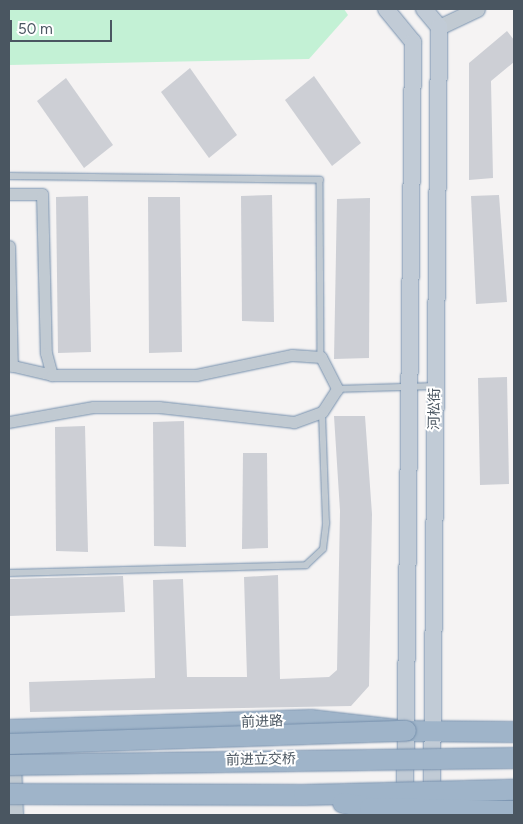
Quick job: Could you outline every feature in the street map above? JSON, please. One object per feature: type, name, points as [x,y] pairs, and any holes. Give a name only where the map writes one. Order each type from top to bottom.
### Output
[{"type":"highway","points":[[10,734],[514,732]]},
{"type":"highway","name":"前进立交桥","points":[[9,765],[514,758]]},
{"type":"highway","points":[[9,794],[304,795],[514,790]]},
{"type":"highway","points":[[304,795],[370,808],[514,811]]},
{"type":"main road","name":"河松街","points":[[386,9],[413,42],[405,815]]},
{"type":"main road","points":[[424,9],[439,27]]},
{"type":"main road","name":"河松街","points":[[432,815],[439,27]]},
{"type":"street","points":[[439,27],[477,9]]},
{"type":"street","points":[[9,194],[42,194],[46,353],[52,375]]},
{"type":"street","points":[[9,246],[10,366],[52,375],[196,375],[292,355],[321,357],[337,388],[322,412],[294,422],[159,407],[93,407],[9,422]]},
{"type":"street","points":[[10,734],[15,815]]},
{"type":"lane","points":[[9,176],[320,180],[321,357]]},
{"type":"lane","points":[[337,388],[435,386]]},
{"type":"lane","points":[[9,573],[306,565],[323,549],[326,523],[322,412]]},
{"type":"green space","points":[[9,9],[344,9],[348,15],[309,59],[9,65]]},
{"type":"building","points":[[507,31],[514,40],[514,62],[491,81],[493,178],[469,180],[469,63]]},
{"type":"building","points":[[190,68],[237,135],[209,158],[161,92]]},
{"type":"building","points":[[314,76],[361,143],[332,166],[285,100]]},
{"type":"building","points":[[66,78],[113,145],[84,168],[37,101]]},
{"type":"building","points":[[272,195],[274,322],[242,321],[241,196]]},
{"type":"building","points":[[499,195],[507,302],[476,304],[471,196]]},
{"type":"building","points":[[88,196],[91,352],[58,353],[56,197]]},
{"type":"building","points":[[148,197],[180,197],[182,352],[149,353]]},
{"type":"building","points":[[370,198],[369,358],[334,359],[337,199]]},
{"type":"building","points":[[507,377],[509,484],[480,485],[478,378]]},
{"type":"building","points":[[334,416],[365,416],[372,514],[369,686],[351,706],[30,712],[29,682],[155,678],[153,580],[183,579],[187,677],[247,677],[244,577],[278,575],[280,679],[329,677],[337,670],[340,511]]},
{"type":"building","points":[[184,421],[186,547],[154,546],[153,422]]},
{"type":"building","points":[[85,426],[88,552],[56,551],[55,427]]},
{"type":"building","points":[[243,453],[267,453],[268,548],[242,549]]},
{"type":"building","points":[[123,576],[125,612],[9,616],[9,579]]}]
